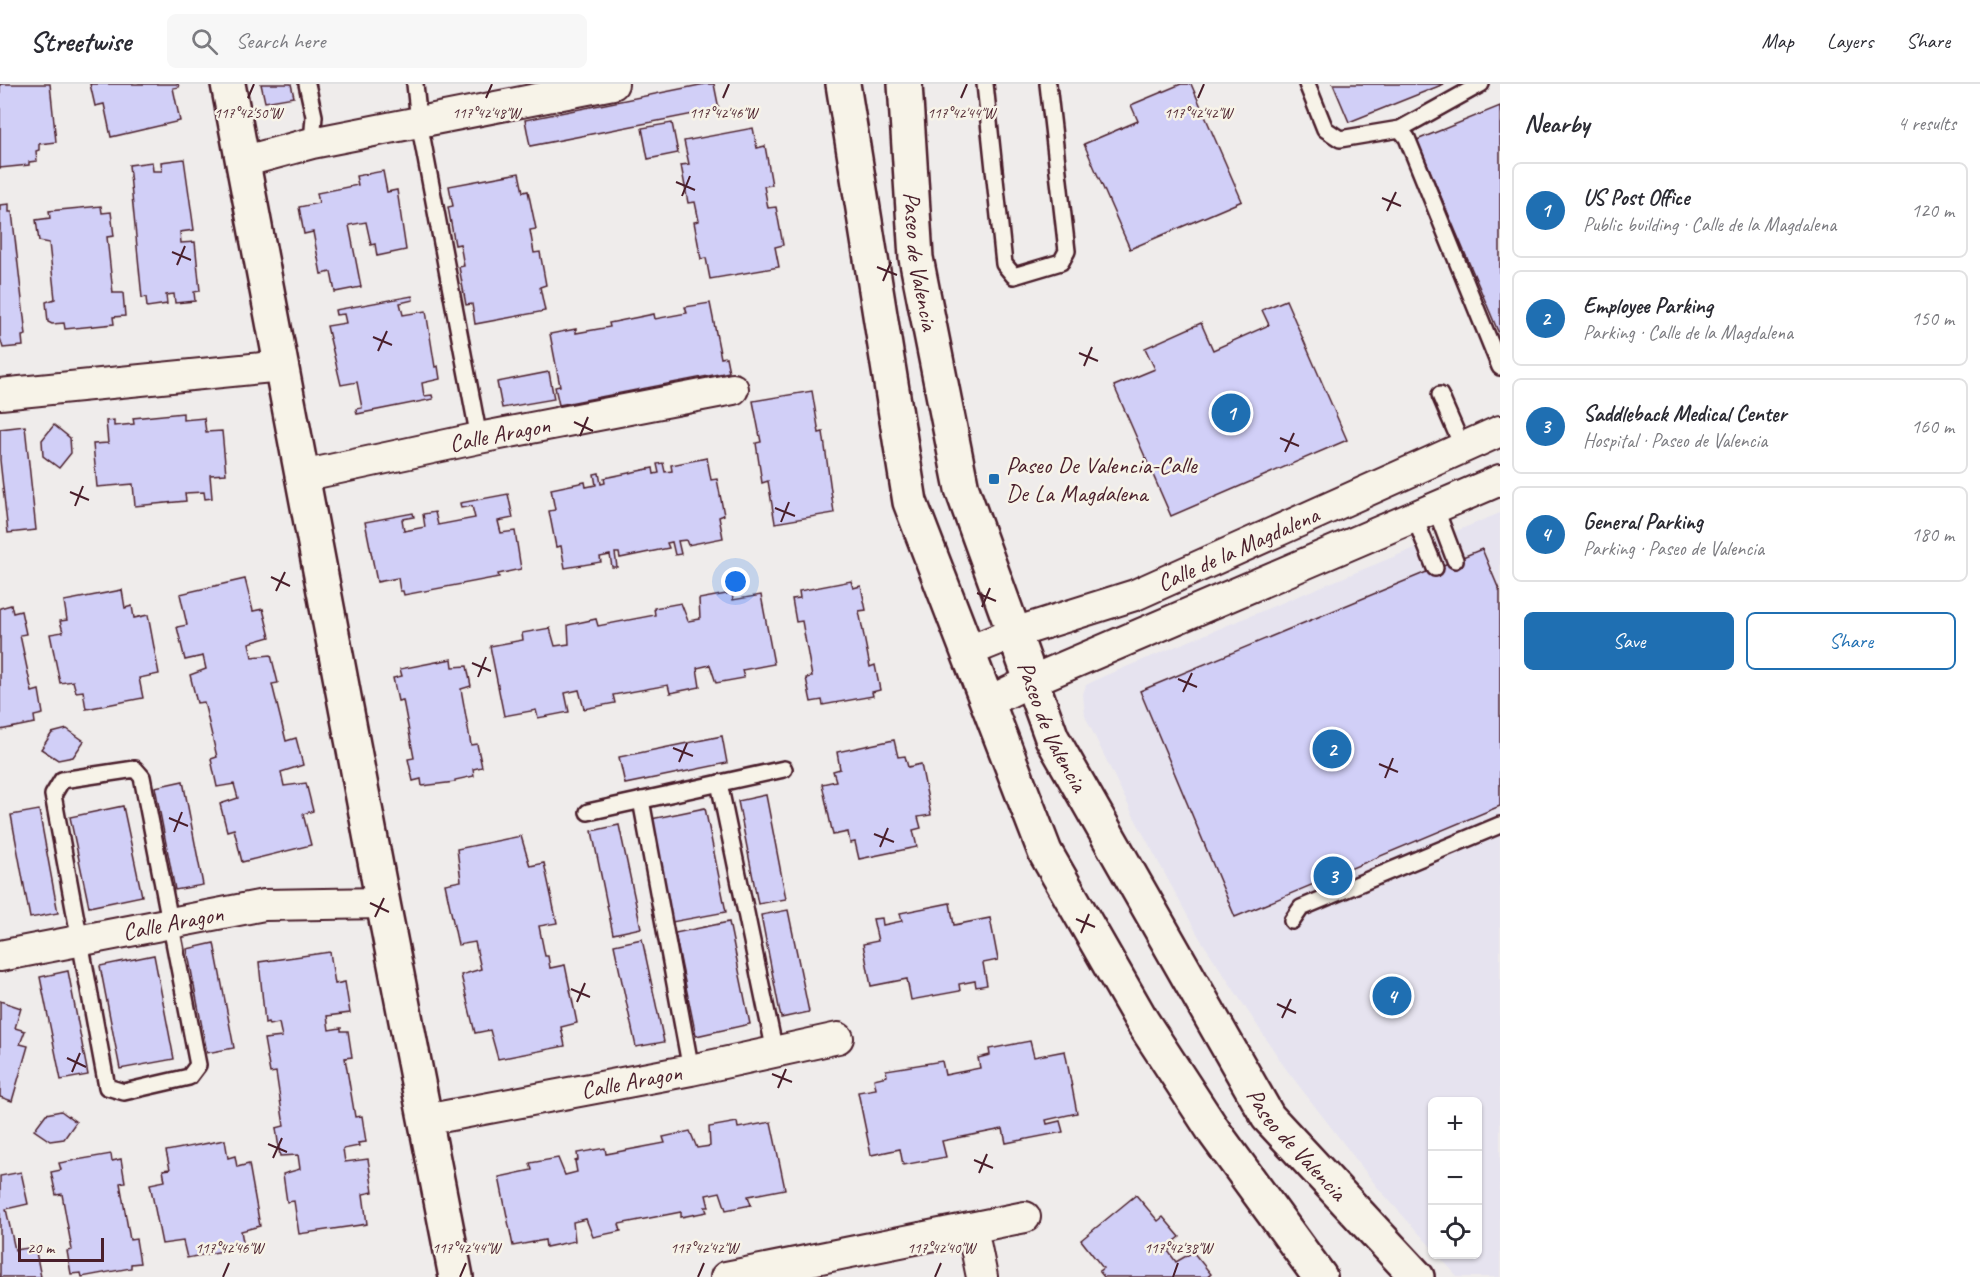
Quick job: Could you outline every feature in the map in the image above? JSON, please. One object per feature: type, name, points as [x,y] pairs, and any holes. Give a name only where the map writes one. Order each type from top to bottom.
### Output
[{"type":"main road","points":[[228,84],[456,1277]]},
{"type":"main road","name":"Paseo de Valencia","points":[[843,84],[910,502],[1045,852],[1142,1021],[1215,1132],[1320,1277]]},
{"type":"main road","name":"Paseo de Valencia","points":[[905,84],[916,258],[960,477],[1052,738],[1268,1117],[1417,1277]]},
{"type":"street","points":[[242,162],[312,143],[613,84]]},
{"type":"street","points":[[0,393],[282,366]]},
{"type":"street","name":"Calle Aragon","points":[[302,476],[479,438],[733,389]]},
{"type":"street","name":"Calle de la Magdalena","points":[[969,651],[1014,633],[1135,595],[1500,431]]},
{"type":"street","name":"Calle de la Magdalena","points":[[988,702],[1500,480]]},
{"type":"street","name":"Calle Aragon","points":[[0,956],[264,905],[383,903]]},
{"type":"street","name":"Calle Aragon","points":[[425,1120],[691,1070],[838,1038]]},
{"type":"street","points":[[726,1277],[1025,1217]]},
{"type":"street","points":[[972,1228],[982,1277]]},
{"type":"lane","points":[[307,84],[314,116],[312,143]]},
{"type":"lane","points":[[415,84],[420,122],[479,438]]},
{"type":"lane","points":[[985,84],[1004,264],[1014,276],[1061,262],[1067,251],[1048,84]]},
{"type":"lane","points":[[1307,84],[1325,129],[1340,139],[1400,129],[1481,84]]},
{"type":"lane","points":[[1400,129],[1407,138],[1500,367]]},
{"type":"lane","points":[[1440,395],[1463,448]]},
{"type":"lane","points":[[1424,512],[1455,560]]},
{"type":"lane","points":[[1424,512],[1435,568]]},
{"type":"lane","points":[[135,769],[142,777],[169,923],[198,1065],[189,1077],[124,1092],[107,1087],[53,795],[62,780],[135,769]]},
{"type":"lane","points":[[588,812],[784,769]]},
{"type":"lane","points":[[719,783],[776,1052]]},
{"type":"lane","points":[[641,800],[691,1070]]},
{"type":"lane","points":[[1292,921],[1301,908],[1500,825]]},
{"type":"shaded area","points":[[1500,513],[1500,1277],[1458,1277],[1442,1259],[1482,1259],[1482,1097],[1428,1097],[1428,1244],[1378,1188],[1286,1069],[1199,937],[1133,815],[1085,716],[1083,694],[1086,685]]},
{"type":"building","points":[[0,84],[50,84],[56,142],[39,144],[39,150],[36,151],[37,161],[29,162],[29,165],[0,168]]},
{"type":"building","points":[[90,84],[178,84],[179,87],[173,88],[180,121],[111,137],[104,104],[95,106]]},
{"type":"building","points":[[261,84],[291,84],[294,97],[265,102]]},
{"type":"building","points":[[714,84],[719,109],[530,146],[525,120]]},
{"type":"building","points":[[1181,84],[1191,84],[1242,201],[1130,249],[1084,144],[1138,121],[1131,105]]},
{"type":"building","points":[[1333,84],[1444,84],[1349,122]]},
{"type":"building","points":[[1500,106],[1500,336],[1417,140]]},
{"type":"building","points":[[672,123],[678,153],[648,159],[642,128]]},
{"type":"building","points":[[753,128],[757,148],[765,146],[772,185],[764,186],[768,208],[776,207],[783,245],[775,247],[779,267],[710,279],[706,258],[701,259],[694,222],[699,221],[695,202],[688,203],[681,165],[689,164],[684,141]]},
{"type":"building","points":[[184,159],[194,230],[180,232],[181,243],[195,242],[200,291],[194,292],[195,301],[175,303],[174,294],[166,295],[167,304],[147,307],[146,297],[142,298],[129,165],[152,162],[153,171],[162,171],[161,162]]},
{"type":"building","points":[[383,171],[387,192],[397,190],[406,250],[377,256],[375,244],[371,245],[366,222],[349,225],[361,287],[335,292],[331,272],[321,274],[313,232],[304,234],[299,207],[319,203],[317,193],[358,185],[356,176]]},
{"type":"building","points":[[519,173],[523,192],[528,191],[536,229],[530,230],[534,253],[540,252],[546,285],[540,287],[545,311],[475,324],[472,304],[466,305],[459,267],[464,266],[460,244],[455,245],[448,207],[453,206],[449,186]]},
{"type":"building","points":[[9,204],[9,212],[12,212],[26,335],[22,336],[23,346],[3,348],[0,338],[0,205]]},
{"type":"building","points":[[101,206],[102,213],[111,212],[114,236],[107,237],[113,293],[123,293],[125,316],[113,317],[114,324],[65,329],[64,323],[48,322],[46,302],[55,299],[49,243],[39,241],[36,220],[50,218],[49,211]]},
{"type":"building","points":[[412,296],[413,300],[400,303],[403,315],[426,311],[435,367],[438,366],[440,379],[422,383],[424,396],[432,395],[433,399],[357,414],[356,409],[362,408],[357,382],[341,385],[327,326],[346,323],[344,314],[336,315],[335,310]]},
{"type":"building","points":[[1286,300],[1347,440],[1171,516],[1114,386],[1155,369],[1145,348],[1201,323],[1213,350],[1269,325],[1262,310]]},
{"type":"building","points":[[710,303],[721,358],[726,357],[729,372],[559,405],[555,387],[560,386],[550,334],[576,329],[576,333],[610,327],[609,323],[654,314],[655,319],[687,313],[685,307]]},
{"type":"building","points":[[549,372],[554,399],[502,408],[497,382]]},
{"type":"building","points":[[812,391],[819,433],[823,432],[834,513],[775,523],[768,481],[762,483],[756,443],[761,442],[753,401]]},
{"type":"building","points":[[183,413],[183,420],[204,418],[206,432],[222,431],[226,474],[210,475],[212,498],[205,499],[204,492],[185,493],[186,501],[135,506],[133,484],[97,487],[93,444],[108,443],[106,421],[114,420],[114,426],[134,424],[133,418]]},
{"type":"building","points":[[54,425],[70,438],[71,453],[59,468],[43,456],[42,440]]},
{"type":"building","points":[[25,426],[36,530],[8,533],[0,460],[0,429]]},
{"type":"building","points":[[707,458],[711,480],[717,479],[724,515],[719,517],[723,538],[688,545],[686,540],[678,541],[681,554],[675,555],[672,542],[667,543],[669,548],[620,558],[619,553],[615,553],[617,567],[612,567],[610,555],[600,557],[601,562],[565,568],[561,546],[556,547],[549,511],[555,510],[551,489],[585,482],[586,487],[596,485],[594,474],[599,473],[601,484],[605,483],[604,478],[653,468],[654,474],[659,473],[657,464],[663,463],[665,472],[672,471],[671,465]]},
{"type":"building","points":[[508,494],[513,518],[498,521],[501,533],[515,531],[521,569],[498,574],[499,577],[404,595],[403,591],[400,591],[398,578],[377,582],[365,522],[413,513],[414,517],[402,519],[404,531],[425,527],[423,514],[435,512],[438,525],[475,518],[472,506],[461,508],[460,503]]},
{"type":"building","points":[[1482,549],[1500,592],[1500,806],[1235,917],[1140,691]]},
{"type":"building","points":[[245,579],[253,611],[263,609],[270,637],[249,643],[252,657],[271,655],[278,683],[272,684],[286,741],[296,738],[303,765],[281,772],[284,786],[306,783],[313,811],[303,814],[311,845],[242,862],[234,829],[227,831],[220,804],[238,798],[234,784],[217,787],[211,759],[217,757],[204,702],[197,703],[190,675],[206,669],[203,656],[185,660],[177,627],[187,625],[180,594]]},
{"type":"building","points":[[851,581],[853,588],[861,586],[866,610],[859,611],[870,667],[875,665],[880,690],[872,692],[873,696],[823,705],[822,700],[811,702],[806,678],[812,677],[802,621],[796,622],[792,599],[800,598],[799,591]]},
{"type":"building","points":[[122,590],[125,608],[132,606],[134,618],[148,615],[159,674],[139,678],[143,698],[86,709],[83,691],[76,692],[73,681],[60,683],[50,634],[63,632],[60,621],[67,620],[64,601]]},
{"type":"building","points":[[732,593],[733,600],[761,595],[774,664],[742,670],[744,678],[716,683],[710,665],[697,668],[700,687],[670,693],[668,685],[613,695],[615,703],[584,709],[579,690],[565,693],[569,712],[538,718],[536,710],[504,716],[490,646],[523,640],[522,633],[550,628],[555,646],[569,644],[568,625],[596,619],[598,626],[655,615],[654,608],[681,603],[688,621],[700,619],[699,599]]},
{"type":"building","points":[[11,605],[13,613],[21,611],[26,634],[20,635],[32,692],[39,690],[43,714],[34,716],[35,723],[0,730],[0,608]]},
{"type":"building","points":[[452,659],[453,667],[467,666],[471,686],[461,689],[471,745],[477,744],[482,767],[473,769],[474,776],[455,780],[455,782],[422,786],[421,779],[413,781],[408,759],[414,758],[403,700],[398,701],[393,678],[402,676],[400,669]]},
{"type":"building","points":[[67,729],[84,741],[73,757],[58,760],[41,749],[52,733]]},
{"type":"building","points":[[722,736],[727,763],[625,784],[619,757]]},
{"type":"building","points":[[894,740],[898,757],[905,756],[908,767],[921,764],[931,815],[918,817],[921,828],[913,830],[917,847],[859,859],[855,842],[850,843],[848,832],[833,835],[822,784],[836,781],[833,771],[840,769],[837,752]]},
{"type":"building","points":[[183,781],[203,885],[175,890],[155,787]]},
{"type":"building","points":[[766,795],[786,899],[758,904],[738,801]]},
{"type":"building","points":[[123,806],[142,896],[89,907],[70,817]]},
{"type":"building","points":[[705,808],[726,912],[672,922],[651,819]]},
{"type":"building","points":[[39,810],[58,913],[30,918],[11,815]]},
{"type":"building","points":[[619,825],[641,928],[613,934],[592,831]]},
{"type":"building","points":[[521,836],[530,866],[544,863],[557,923],[539,926],[545,956],[548,956],[550,968],[565,965],[577,1023],[561,1027],[565,1046],[498,1059],[490,1030],[475,1033],[461,975],[481,969],[475,942],[458,945],[445,884],[461,881],[457,849]]},
{"type":"building","points":[[950,903],[954,925],[990,918],[998,960],[983,963],[987,985],[976,987],[975,981],[959,984],[960,991],[911,1000],[907,979],[871,986],[863,944],[878,941],[873,919],[882,918],[883,925],[902,921],[900,913]]},
{"type":"building","points":[[788,910],[809,1012],[781,1018],[761,915]]},
{"type":"building","points":[[729,922],[750,1024],[696,1036],[675,933]]},
{"type":"building","points":[[642,939],[664,1042],[636,1047],[614,945]]},
{"type":"building","points":[[214,943],[234,1048],[207,1053],[187,949]]},
{"type":"building","points":[[330,952],[335,984],[345,982],[350,1013],[327,1016],[329,1030],[341,1028],[341,1031],[348,1031],[352,1057],[345,1058],[355,1117],[362,1116],[366,1142],[343,1149],[345,1162],[368,1159],[373,1192],[363,1194],[367,1224],[299,1234],[294,1201],[287,1202],[283,1174],[300,1169],[298,1155],[280,1156],[276,1128],[284,1126],[276,1072],[270,1073],[264,1039],[282,1037],[279,1023],[269,1025],[268,1022],[265,1023],[259,962]]},
{"type":"building","points":[[154,955],[174,1059],[120,1069],[100,966]]},
{"type":"building","points":[[68,971],[88,1075],[61,1080],[40,977]]},
{"type":"building","points":[[0,1001],[21,1008],[15,1028],[25,1031],[20,1044],[28,1046],[12,1101],[0,1097]]},
{"type":"building","points":[[1030,1041],[1034,1057],[1065,1051],[1077,1113],[1046,1120],[1047,1124],[1060,1121],[1063,1132],[1006,1143],[1003,1129],[942,1141],[946,1157],[903,1165],[900,1149],[871,1155],[858,1092],[876,1089],[874,1079],[887,1076],[886,1070],[942,1061],[945,1075],[980,1068],[978,1058],[990,1055],[989,1049]]},
{"type":"building","points":[[61,1111],[76,1122],[64,1139],[50,1141],[34,1130],[46,1114]]},
{"type":"building","points":[[737,1122],[738,1128],[771,1122],[785,1189],[748,1196],[751,1205],[726,1210],[720,1192],[706,1195],[709,1207],[705,1207],[707,1212],[681,1217],[681,1212],[619,1224],[621,1231],[593,1237],[586,1219],[573,1222],[575,1241],[546,1247],[545,1240],[513,1246],[499,1177],[532,1170],[530,1163],[558,1158],[565,1175],[577,1172],[575,1161],[578,1160],[577,1153],[605,1148],[606,1154],[665,1143],[663,1137],[690,1131],[697,1148],[710,1146],[709,1127]]},
{"type":"building","points":[[225,1140],[228,1158],[235,1156],[237,1167],[249,1164],[260,1226],[241,1231],[244,1247],[187,1258],[183,1241],[162,1244],[150,1184],[165,1181],[163,1170],[170,1169],[166,1151]]},
{"type":"building","points":[[111,1154],[112,1161],[121,1159],[125,1182],[120,1183],[130,1240],[136,1239],[140,1263],[131,1264],[131,1268],[82,1277],[81,1273],[71,1274],[67,1251],[72,1250],[62,1194],[56,1195],[51,1172],[61,1170],[59,1163]]},
{"type":"building","points":[[21,1172],[28,1204],[6,1209],[15,1250],[35,1247],[41,1277],[0,1277],[0,1176]]},
{"type":"building","points":[[1136,1195],[1158,1221],[1163,1217],[1180,1237],[1175,1241],[1177,1244],[1168,1251],[1176,1262],[1193,1252],[1211,1274],[1207,1277],[1104,1277],[1099,1271],[1103,1268],[1081,1240]]},
{"type":"place","name":"US Post Office","points":[[1231,413]]},
{"type":"place","name":"Paseo De Valencia-Calle De La Magdalena","points":[[994,479]]},
{"type":"place","name":"Employee Parking","points":[[1332,749]]},
{"type":"place","name":"Saddleback Medical Center","points":[[1333,876]]},
{"type":"place","name":"General Parking","points":[[1392,996]]}]
